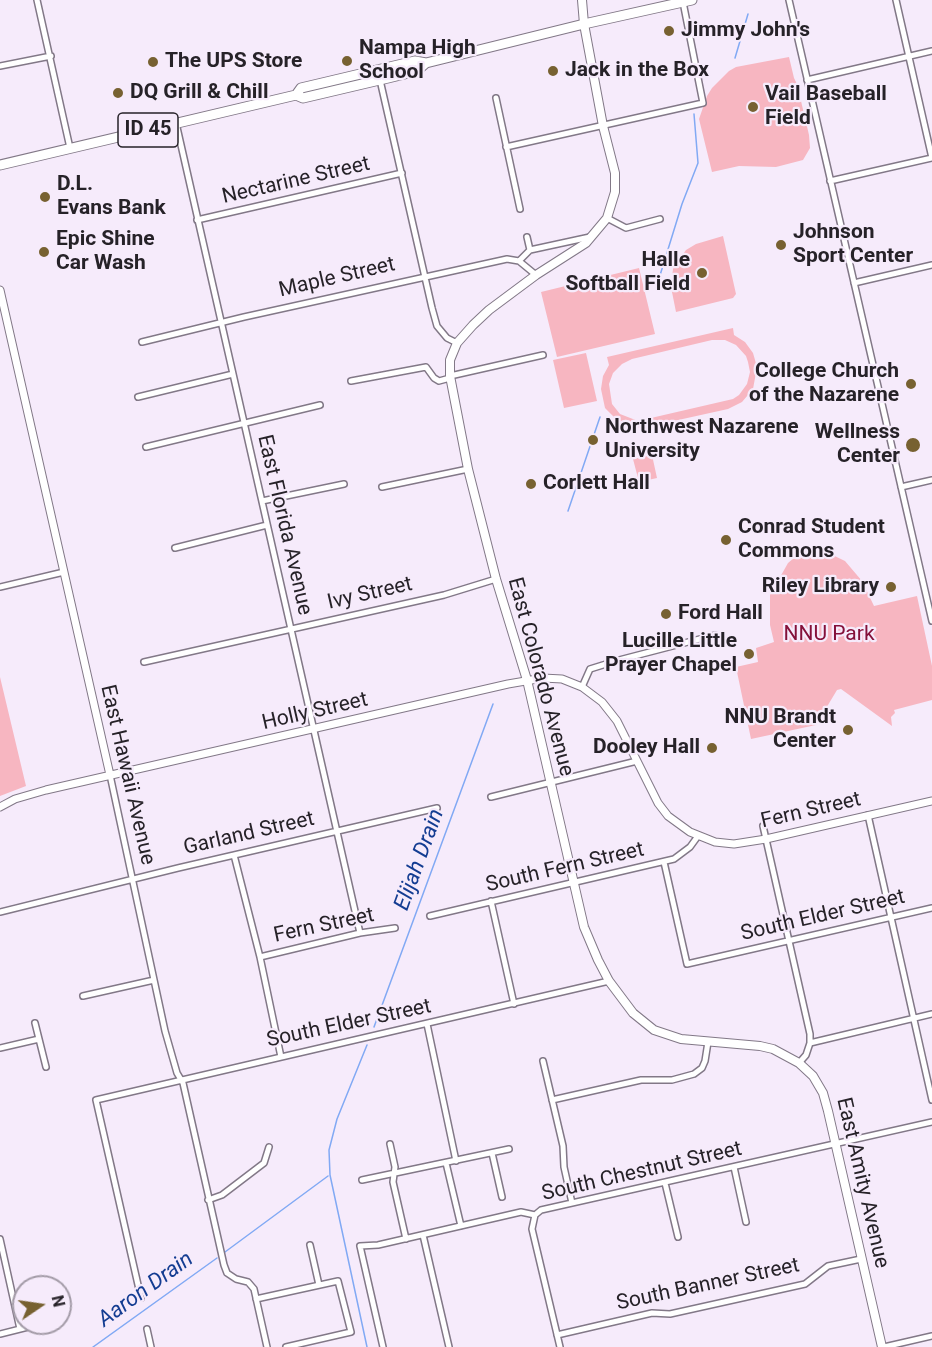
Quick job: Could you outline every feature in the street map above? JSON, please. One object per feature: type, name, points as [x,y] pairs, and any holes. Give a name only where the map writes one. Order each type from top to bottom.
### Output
[{"type":"main road","points":[[450,377],[450,360],[457,344],[473,325],[536,275],[578,248],[607,218],[615,192],[615,173],[603,126],[584,24],[582,0]]},
{"type":"main road","name":"ID 45","points":[[296,95],[301,88],[309,86],[415,61],[426,63],[687,1]]},
{"type":"main road","name":"ID 45","points":[[0,165],[296,95],[303,98],[380,80],[417,71],[426,63]]},
{"type":"main road","name":"East Colorado Avenue","points":[[450,377],[468,468],[496,579],[526,680],[584,927],[609,981],[633,1013],[654,1030],[681,1039],[760,1046],[785,1054],[800,1063]]},
{"type":"main road","name":"East Amity Avenue","points":[[800,1063],[813,1076],[823,1093],[883,1347]]},
{"type":"street","points":[[37,0],[70,148]]},
{"type":"street","points":[[789,0],[932,621]]},
{"type":"street","points":[[830,181],[932,158],[896,0]]},
{"type":"street","points":[[506,147],[703,103],[687,1]]},
{"type":"street","points":[[807,80],[932,51]]},
{"type":"street","points":[[0,66],[51,56]]},
{"type":"street","points":[[380,80],[437,326],[447,338],[457,344]]},
{"type":"street","points":[[496,98],[520,209]]},
{"type":"street","name":"East Florida Avenue","points":[[177,123],[243,424],[360,933]]},
{"type":"street","name":"Nectarine Street","points":[[197,220],[402,173]]},
{"type":"street","points":[[607,218],[626,228],[660,219]]},
{"type":"street","points":[[527,237],[530,250]]},
{"type":"street","points":[[536,275],[519,261],[530,250],[591,237]]},
{"type":"street","name":"Maple Street","points":[[142,342],[507,259],[519,261]]},
{"type":"street","points":[[854,283],[932,265]]},
{"type":"street","name":"East Hawaii Avenue","points":[[0,290],[134,879],[154,980],[177,1073],[183,1083],[224,1265],[227,1273],[248,1282],[254,1289],[256,1299]]},
{"type":"street","points":[[351,381],[426,367],[439,381],[543,355]]},
{"type":"street","points":[[138,397],[233,374]]},
{"type":"street","points":[[146,447],[320,405]]},
{"type":"street","points":[[382,488],[468,468]]},
{"type":"street","points":[[901,487],[932,480]]},
{"type":"street","points":[[262,501],[344,484]]},
{"type":"street","points":[[175,548],[267,525]]},
{"type":"street","points":[[0,587],[64,572]]},
{"type":"street","name":"Ivy Street","points":[[144,662],[444,595],[496,579]]},
{"type":"street","points":[[924,588],[932,586]]},
{"type":"street","points":[[582,687],[590,669],[715,635]]},
{"type":"street","name":"Holly Street","points":[[0,807],[15,799],[46,790],[526,680],[543,678],[562,680],[582,687]]},
{"type":"street","name":"Fern Street","points":[[582,687],[602,702],[617,721],[658,803],[668,816],[698,836],[715,842],[734,844],[766,839],[932,801]]},
{"type":"street","points":[[491,797],[637,761]]},
{"type":"street","name":"Garland Street","points":[[0,912],[336,830],[437,808]]},
{"type":"street","points":[[867,815],[932,1100]]},
{"type":"street","points":[[762,826],[810,1042],[800,1063]]},
{"type":"street","name":"South Fern Street","points":[[430,916],[664,862],[682,855],[698,836]]},
{"type":"street","points":[[234,855],[260,957],[281,1057]]},
{"type":"street","name":"South Elder Street","points":[[664,862],[687,964],[932,908]]},
{"type":"street","points":[[491,902],[514,1004]]},
{"type":"street","name":"Fern Street","points":[[260,957],[360,933],[395,928]]},
{"type":"street","points":[[83,996],[154,980]]},
{"type":"street","name":"South Elder Street","points":[[141,1298],[96,1100],[609,981]]},
{"type":"street","points":[[810,1042],[932,1014]]},
{"type":"street","points":[[35,1023],[46,1067]]},
{"type":"street","points":[[427,1024],[456,1161]]},
{"type":"street","points":[[0,1048],[39,1039]]},
{"type":"street","points":[[552,1100],[641,1080],[672,1080],[694,1074],[702,1068],[708,1042]]},
{"type":"street","points":[[543,1061],[563,1146],[564,1167],[572,1203]]},
{"type":"street","name":"South Chestnut Street","points":[[383,1347],[360,1246],[378,1245],[520,1212],[535,1215],[541,1210],[932,1122]]},
{"type":"street","points":[[390,1144],[395,1167],[393,1182],[406,1239]]},
{"type":"street","points":[[208,1200],[222,1195],[264,1163],[269,1147]]},
{"type":"street","points":[[362,1180],[509,1149]]},
{"type":"street","points":[[492,1153],[502,1197]]},
{"type":"street","points":[[446,1163],[461,1226]]},
{"type":"street","points":[[734,1167],[746,1222]]},
{"type":"street","points":[[665,1183],[678,1237]]},
{"type":"street","points":[[535,1215],[532,1229],[560,1347]]},
{"type":"street","points":[[423,1235],[449,1347]]},
{"type":"street","points":[[0,1239],[12,1295]]},
{"type":"street","points":[[310,1245],[319,1285]]},
{"type":"street","name":"South Banner Street","points":[[557,1335],[652,1313],[670,1314],[805,1284],[828,1266],[861,1259]]},
{"type":"street","points":[[267,1347],[256,1299],[338,1281],[351,1332],[286,1347]]},
{"type":"street","points":[[147,1329],[151,1347]]},
{"type":"street","points":[[883,1347],[932,1336]]},
{"type":"green space","name":"Vail Baseball Field","points":[[789,57],[809,135],[810,148],[803,160],[776,167],[739,166],[712,172],[699,119],[712,88],[736,67]]},
{"type":"green space","name":"Halle Softball Field","points":[[723,236],[736,294],[733,298],[676,312],[671,287],[673,269],[677,262],[686,250],[696,244]]},
{"type":"green space","points":[[639,268],[655,334],[557,357],[541,292]]},
{"type":"green space","points":[[733,328],[734,335],[745,342],[753,353],[757,367],[753,389],[742,402],[728,409],[642,428],[620,423],[605,408],[601,389],[603,376],[609,365],[607,357]],"holes":[[[712,340],[725,340],[736,345],[746,356],[750,372],[747,384],[733,399],[638,421],[620,414],[612,404],[609,384],[613,373],[622,364],[632,359]]]},
{"type":"green space","points":[[586,353],[597,401],[564,408],[553,360]]},
{"type":"green space","points":[[652,455],[657,478],[639,482],[633,459]]},
{"type":"green space","name":"NNU Park","points":[[818,548],[845,561],[862,581],[874,606],[917,596],[932,666],[932,700],[894,710],[895,713],[891,717],[892,726],[841,689],[837,690],[816,725],[751,739],[736,667],[758,662],[756,648],[774,642],[770,625],[770,595],[788,563],[801,552]]},
{"type":"green space","points":[[0,677],[26,786],[0,796]]},
{"type":"waterway","name":"Elijah Drain","points":[[735,58],[748,14]]},
{"type":"waterway","name":"Elijah Drain","points":[[657,285],[682,204],[698,163],[694,114]]},
{"type":"waterway","name":"Elijah Drain","points":[[568,511],[600,417]]},
{"type":"waterway","name":"Elijah Drain","points":[[374,1027],[493,704]]},
{"type":"waterway","name":"Elijah Drain","points":[[367,1045],[337,1119],[329,1150],[330,1175],[367,1347]]},
{"type":"waterway","name":"Aaron Drain","points":[[225,1252],[328,1176]]},
{"type":"waterway","name":"Aaron Drain","points":[[93,1347],[217,1258]]},
{"type":"place","name":"Jimmy John's","points":[[669,31]]},
{"type":"place","name":"Nampa High School","points":[[347,61]]},
{"type":"place","name":"The UPS Store","points":[[153,62]]},
{"type":"place","name":"Jack in the Box","points":[[553,71]]},
{"type":"place","name":"DQ Grill & Chill","points":[[118,93]]},
{"type":"place","name":"Vail Baseball Field","points":[[753,107]]},
{"type":"place","name":"D.L. Evans Bank","points":[[45,197]]},
{"type":"place","name":"Johnson Sport Center","points":[[781,245]]},
{"type":"place","name":"Epic Shine Car Wash","points":[[44,252]]},
{"type":"place","name":"Halle Softball Field","points":[[702,273]]},
{"type":"place","name":"College Church of the Nazarene","points":[[911,384]]},
{"type":"place","name":"Northwest Nazarene University","points":[[593,440]]},
{"type":"place","name":"Wellness Center","points":[[913,445]]},
{"type":"place","name":"Corlett Hall","points":[[531,484]]},
{"type":"place","name":"Conrad Student Commons","points":[[726,540]]},
{"type":"place","name":"Riley Library","points":[[891,587]]},
{"type":"place","name":"Ford Hall","points":[[666,614]]},
{"type":"place","name":"Lucille Little Prayer Chapel","points":[[749,654]]},
{"type":"place","name":"NNU Brandt Center","points":[[848,730]]},
{"type":"place","name":"Dooley Hall","points":[[712,748]]}]
